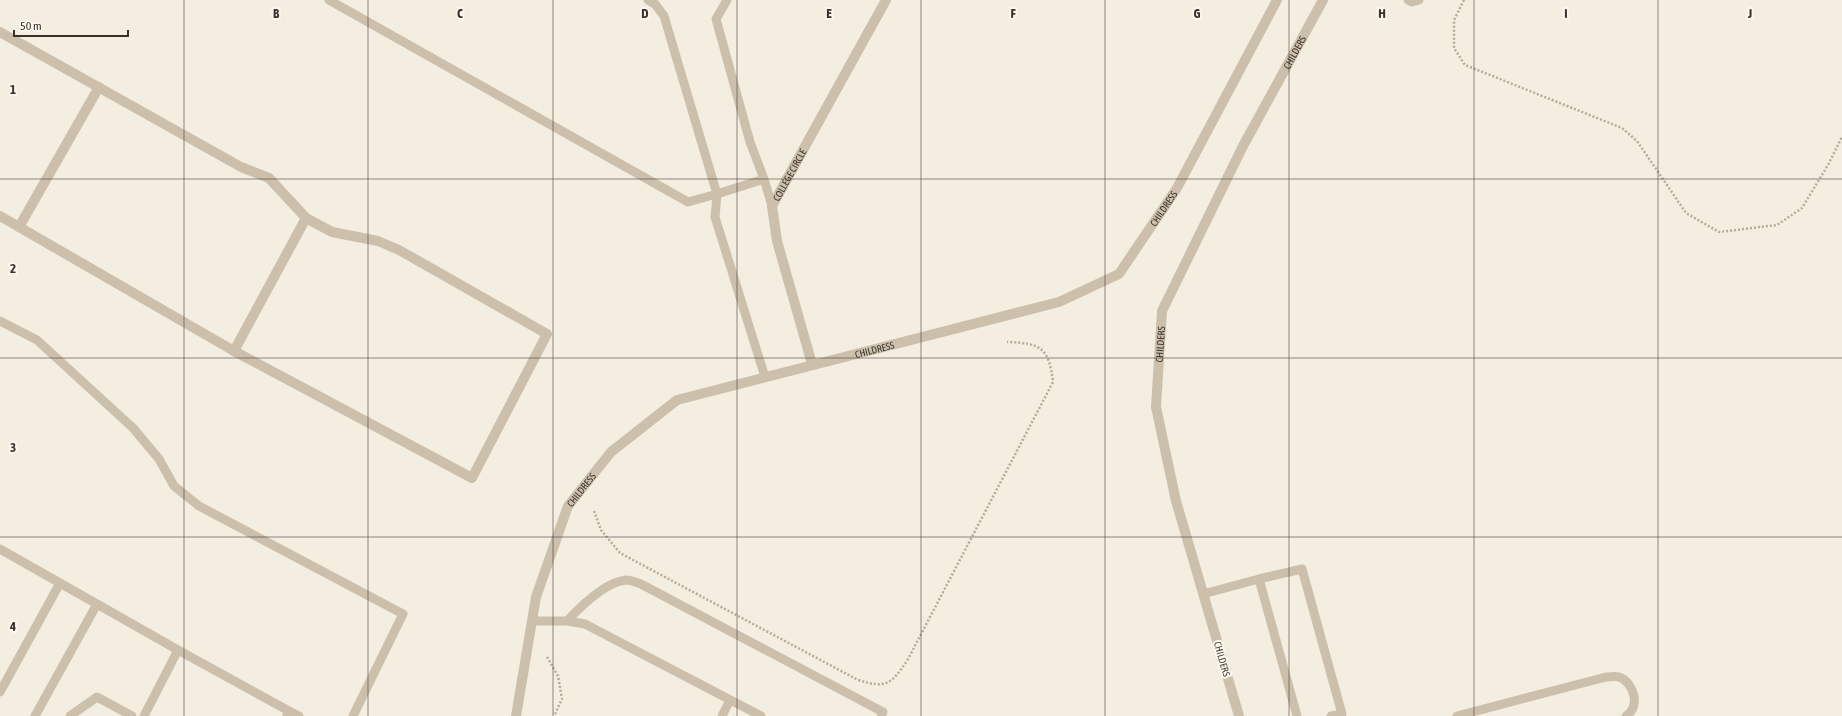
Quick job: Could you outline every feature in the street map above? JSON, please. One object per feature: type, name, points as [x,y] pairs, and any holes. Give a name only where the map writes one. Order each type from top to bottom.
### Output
[{"type":"street","name":"COLLEGE CIRCLE","points":[[812,364],[777,241],[772,206],[886,0]]},
{"type":"street","name":"CHILDRESS","points":[[516,716],[536,597],[568,506],[611,452],[677,400],[812,364],[1059,302],[1119,274],[1177,188],[1277,0]]},
{"type":"street","name":"CHILDERS","points":[[1239,716],[1176,501],[1156,407],[1162,311],[1243,146],[1323,0]]},
{"type":"street","points":[[0,32],[241,167],[269,178],[306,218],[332,232],[378,241],[399,250],[547,334],[472,478],[234,352],[0,216]]},
{"type":"street","points":[[18,227],[99,87]]},
{"type":"street","points":[[234,352],[306,218]]},
{"type":"lane","points":[[329,0],[688,202],[764,179]]},
{"type":"lane","points":[[648,0],[655,4],[664,16],[717,194],[715,217],[765,377]]},
{"type":"lane","points":[[727,0],[716,19],[750,142],[764,179],[772,206]]},
{"type":"lane","points":[[1408,0],[1412,2],[1419,0]]},
{"type":"lane","points":[[0,321],[37,340],[133,428],[159,459],[174,486],[199,506],[403,614],[353,716]]},
{"type":"lane","points":[[0,549],[288,713],[299,716]]},
{"type":"lane","points":[[1203,594],[1302,569],[1342,714],[1332,716]]},
{"type":"lane","points":[[567,621],[583,604],[615,582],[628,580],[641,584],[883,712],[881,716]]},
{"type":"lane","points":[[1259,580],[1297,716]]},
{"type":"lane","points":[[0,692],[60,583]]},
{"type":"lane","points":[[35,716],[96,604]]},
{"type":"lane","points":[[532,621],[567,621],[585,624],[761,716]]},
{"type":"lane","points":[[144,716],[178,650]]},
{"type":"lane","points":[[1457,716],[1606,677],[1618,676],[1628,682],[1633,693],[1635,704],[1631,713],[1626,716]]},
{"type":"lane","points":[[70,716],[97,698],[132,716]]},
{"type":"lane","points":[[722,716],[730,700]]},
{"type":"path","points":[[1464,0],[1454,20],[1454,48],[1465,64],[1622,128],[1637,141],[1686,213],[1720,232],[1777,225],[1802,208],[1828,165],[1842,137]]},
{"type":"path","points":[[594,511],[602,530],[620,553],[858,680],[871,684],[884,684],[894,680],[908,661],[1053,382],[1050,362],[1044,352],[1030,343],[1007,342]]},
{"type":"path","points":[[547,658],[558,676],[562,699],[554,716]]}]
